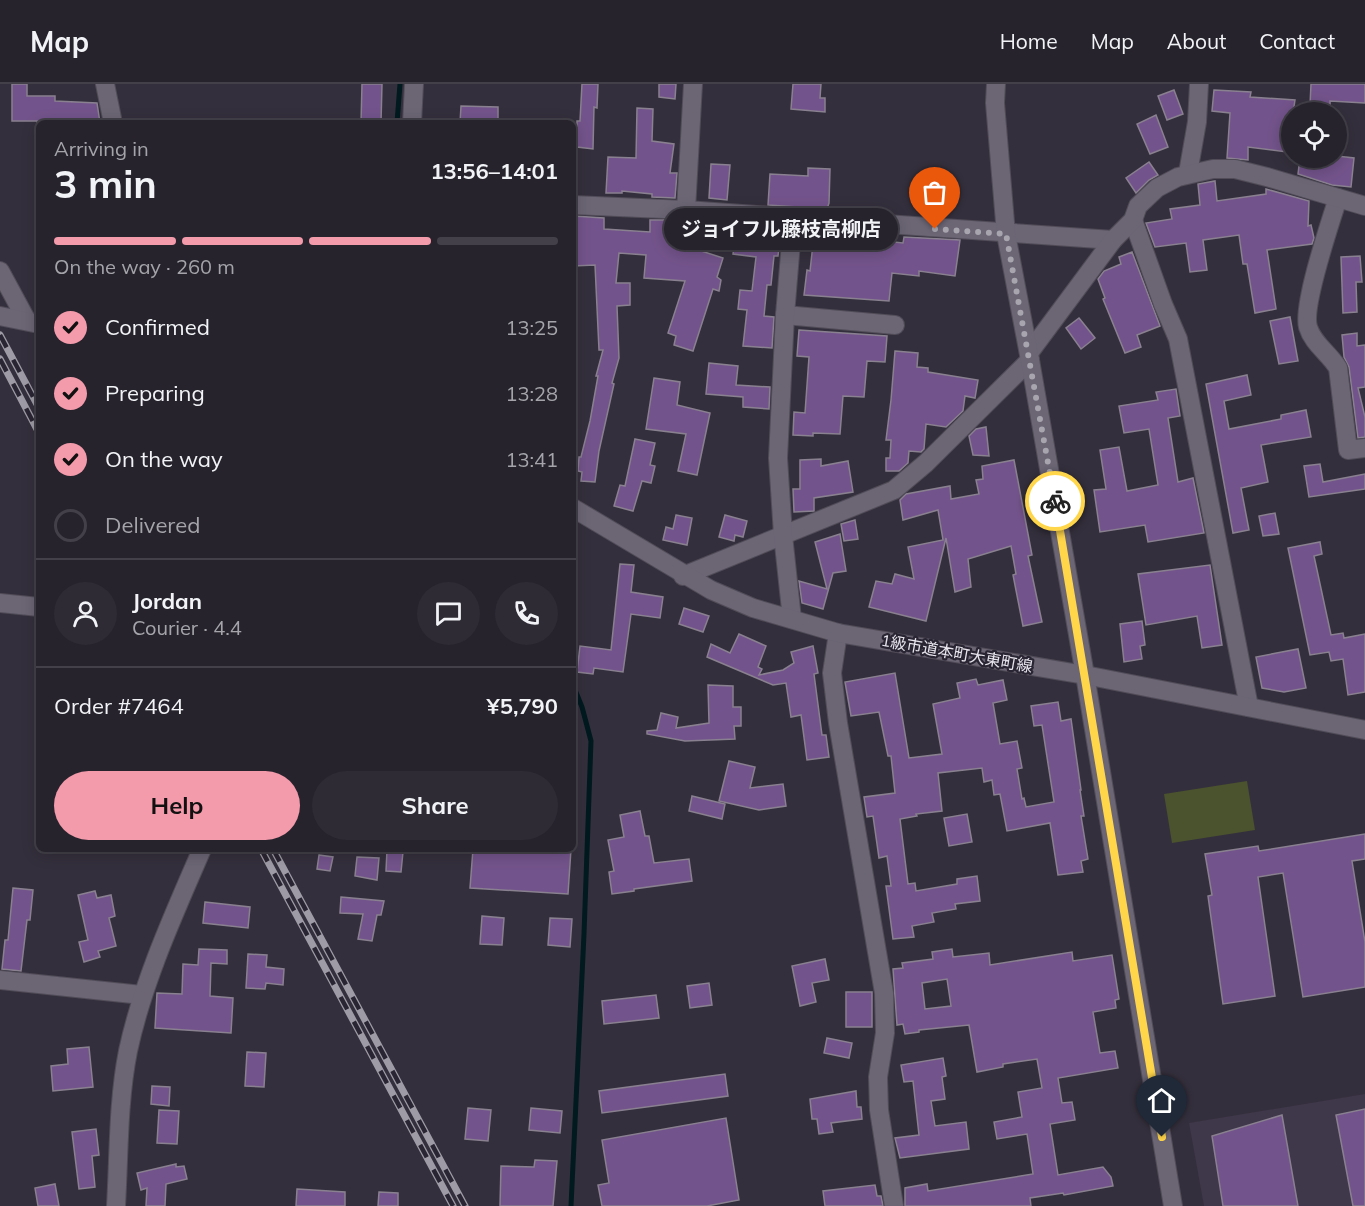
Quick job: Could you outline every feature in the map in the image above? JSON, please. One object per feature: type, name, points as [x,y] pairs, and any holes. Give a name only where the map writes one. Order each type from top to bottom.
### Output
[{"type":"street","points":[[105,84],[112,120]]},
{"type":"street","points":[[412,120],[414,84]]},
{"type":"street","points":[[686,210],[693,84]]},
{"type":"street","points":[[996,84],[995,103],[1006,234],[1085,675],[1173,1206]]},
{"type":"street","points":[[1188,173],[1197,122],[1199,84]]},
{"type":"street","points":[[683,576],[894,490],[926,463],[1029,357],[1113,240],[1133,220],[1138,206],[1157,188],[1188,173],[1212,169],[1235,169],[1365,206]]},
{"type":"street","points":[[1338,198],[1309,298],[1307,326],[1316,342],[1331,356],[1338,368],[1348,450],[1365,448]]},
{"type":"street","points":[[576,205],[686,210],[1113,240]]},
{"type":"street","points":[[792,619],[778,458],[785,315],[793,218]]},
{"type":"street","points":[[1133,220],[1178,339],[1249,707]]},
{"type":"street","points":[[0,272],[33,322]]},
{"type":"street","points":[[785,315],[895,325]]},
{"type":"street","points":[[0,316],[33,322]]},
{"type":"street","name":"1級市道本町大東町線","points":[[576,510],[683,576],[711,590],[753,608],[838,633],[1085,675],[1365,730]]},
{"type":"street","points":[[0,603],[36,607]]},
{"type":"street","points":[[838,633],[832,674],[838,723],[885,993],[885,1033],[878,1077],[879,1110],[894,1206]]},
{"type":"street","points":[[116,1206],[123,1090],[128,1052],[142,995],[201,852]]},
{"type":"street","points":[[0,980],[142,995]]},
{"type":"shaded area","points":[[1365,1094],[1365,1206],[1204,1206],[1189,1123]]},
{"type":"green space","points":[[1247,781],[1255,830],[1172,843],[1164,794]]},
{"type":"building","points":[[12,84],[27,84],[27,96],[55,96],[55,101],[97,103],[100,120],[36,120],[12,121]]},
{"type":"building","points":[[362,84],[382,84],[381,120],[361,120]]},
{"type":"building","points":[[582,84],[598,84],[597,108],[594,107],[593,149],[577,147],[577,121],[580,121]]},
{"type":"building","points":[[659,84],[676,84],[675,99],[659,97]]},
{"type":"building","points":[[793,84],[821,84],[820,98],[825,98],[825,112],[791,109]]},
{"type":"building","points":[[1311,84],[1365,84],[1365,103],[1310,102]]},
{"type":"building","points":[[1174,90],[1183,114],[1167,120],[1158,96]]},
{"type":"building","points":[[1214,90],[1251,92],[1250,97],[1295,100],[1295,102],[1281,102],[1281,151],[1248,147],[1248,160],[1227,158],[1230,113],[1212,111]]},
{"type":"building","points":[[461,106],[498,107],[498,120],[460,120]]},
{"type":"building","points":[[637,108],[653,109],[652,141],[674,144],[670,173],[677,173],[675,198],[652,197],[652,194],[622,191],[622,193],[606,193],[608,157],[636,158]]},
{"type":"building","points":[[1156,115],[1168,147],[1150,154],[1137,124]]},
{"type":"building","points":[[1347,157],[1354,158],[1351,187],[1332,185],[1298,174],[1299,168],[1347,168]]},
{"type":"building","points":[[1149,162],[1158,175],[1149,180],[1136,193],[1126,178]]},
{"type":"building","points":[[711,164],[730,165],[727,200],[709,198]]},
{"type":"building","points":[[808,168],[830,169],[827,209],[768,205],[770,174],[808,176]]},
{"type":"building","points":[[1215,181],[1217,201],[1266,194],[1266,189],[1309,201],[1308,226],[1311,225],[1314,238],[1312,244],[1267,250],[1276,309],[1255,313],[1247,264],[1243,264],[1239,235],[1203,240],[1207,270],[1190,272],[1186,243],[1155,247],[1146,223],[1172,219],[1170,209],[1200,205],[1198,184]]},
{"type":"building","points":[[576,216],[604,218],[604,229],[650,232],[650,220],[667,220],[666,227],[695,231],[692,248],[723,258],[717,277],[721,280],[719,291],[713,289],[693,351],[674,345],[676,336],[668,333],[685,281],[644,278],[646,255],[619,253],[616,283],[630,283],[630,305],[617,306],[619,358],[612,383],[614,384],[599,451],[595,482],[581,481],[582,472],[578,471],[579,457],[581,457],[590,421],[598,376],[596,376],[603,350],[599,350],[595,265],[576,266]]},
{"type":"building","points":[[763,227],[781,228],[778,256],[774,256],[771,285],[767,285],[764,316],[774,317],[772,348],[743,346],[747,310],[738,309],[740,290],[752,291],[756,257],[733,254],[736,232],[762,235]]},
{"type":"building","points":[[807,230],[825,231],[823,243],[875,248],[876,240],[903,243],[904,237],[960,240],[955,276],[919,271],[919,276],[892,273],[889,301],[804,295],[813,244],[805,243]]},
{"type":"building","points":[[1132,252],[1160,326],[1137,335],[1141,347],[1125,353],[1103,299],[1105,298],[1098,279],[1104,271],[1121,264],[1119,257]]},
{"type":"building","points":[[1360,256],[1362,282],[1356,282],[1357,312],[1343,313],[1341,257]]},
{"type":"building","points":[[1290,317],[1298,361],[1279,364],[1270,321]]},
{"type":"building","points":[[1079,318],[1095,338],[1081,349],[1066,328]]},
{"type":"building","points":[[799,330],[887,336],[885,362],[867,361],[864,397],[843,396],[840,434],[793,435],[794,412],[805,413],[809,357],[797,356]]},
{"type":"building","points":[[1357,333],[1357,346],[1365,345],[1365,387],[1358,388],[1365,417],[1365,437],[1358,438],[1349,367],[1344,357],[1342,335]]},
{"type":"building","points":[[895,351],[918,353],[917,367],[928,368],[928,372],[978,380],[975,398],[965,396],[963,411],[946,427],[926,424],[924,449],[921,452],[909,451],[908,463],[899,471],[886,471],[886,458],[890,458],[891,440],[886,440]]},
{"type":"building","points":[[709,363],[738,366],[736,385],[770,387],[769,409],[743,407],[743,397],[706,394]]},
{"type":"building","points":[[1247,375],[1251,395],[1224,401],[1229,429],[1281,419],[1281,415],[1306,410],[1311,437],[1261,445],[1268,482],[1241,488],[1249,530],[1233,533],[1206,384]]},
{"type":"building","points":[[654,378],[680,382],[677,405],[710,413],[697,475],[678,471],[686,434],[646,429]]},
{"type":"building","points":[[1176,389],[1180,416],[1168,418],[1178,482],[1193,478],[1204,533],[1148,542],[1145,525],[1100,532],[1094,490],[1106,489],[1100,450],[1119,447],[1127,491],[1158,485],[1149,429],[1124,433],[1119,406],[1158,400],[1156,392]]},
{"type":"building","points":[[986,427],[989,456],[973,455],[969,436],[976,429]]},
{"type":"building","points":[[635,439],[655,443],[650,465],[655,466],[651,483],[642,481],[633,511],[614,506],[620,485],[625,486]]},
{"type":"building","points":[[821,459],[821,466],[848,461],[853,492],[814,498],[814,511],[794,512],[793,489],[800,489],[800,460]]},
{"type":"building","points":[[1014,460],[1032,555],[1028,556],[1042,622],[1023,626],[1013,575],[1016,574],[1011,546],[968,559],[971,587],[955,592],[946,538],[926,621],[869,607],[876,581],[892,584],[895,574],[914,579],[908,547],[943,540],[938,510],[903,520],[900,500],[906,494],[950,486],[951,499],[979,494],[976,480],[983,479],[982,466]]},
{"type":"building","points":[[1320,464],[1323,482],[1365,474],[1365,489],[1309,497],[1304,466]]},
{"type":"building","points":[[1275,513],[1279,534],[1263,536],[1259,516]]},
{"type":"building","points":[[676,515],[692,518],[687,545],[663,540],[666,527],[673,529]]},
{"type":"building","points":[[725,515],[747,521],[743,537],[735,535],[734,541],[719,537]]},
{"type":"building","points":[[855,520],[858,539],[844,541],[841,524]]},
{"type":"building","points":[[840,534],[846,571],[833,573],[823,609],[802,603],[799,581],[827,589],[815,542]]},
{"type":"building","points":[[1320,542],[1322,554],[1314,556],[1331,635],[1343,633],[1344,638],[1365,634],[1365,692],[1348,695],[1343,659],[1331,661],[1329,652],[1310,655],[1288,548]]},
{"type":"building","points":[[620,564],[634,565],[631,592],[663,597],[660,618],[631,614],[623,672],[594,668],[593,674],[577,672],[580,646],[611,650]]},
{"type":"building","points":[[1210,565],[1222,645],[1202,648],[1197,616],[1146,625],[1138,574]]},
{"type":"building","points":[[684,608],[709,616],[703,632],[679,624]]},
{"type":"building","points":[[1142,621],[1145,645],[1140,646],[1142,659],[1124,662],[1120,624]]},
{"type":"building","points":[[739,634],[766,646],[758,667],[762,669],[759,675],[783,670],[794,663],[791,652],[813,646],[818,673],[814,674],[822,735],[826,735],[829,757],[807,760],[801,715],[791,717],[786,683],[773,685],[707,657],[711,644],[730,653]]},
{"type":"building","points":[[1298,649],[1306,688],[1284,692],[1262,688],[1256,657]]},
{"type":"building","points":[[895,673],[909,758],[942,754],[933,704],[960,698],[957,683],[976,679],[978,685],[1003,680],[1007,700],[993,703],[1000,744],[1017,741],[1022,768],[1017,769],[1022,799],[1024,798],[1026,807],[1054,802],[1042,725],[1034,726],[1031,706],[1058,702],[1061,721],[1071,719],[1088,859],[1081,861],[1083,872],[1058,875],[1050,823],[1007,831],[1000,794],[994,795],[992,780],[984,782],[982,768],[938,773],[942,811],[916,814],[917,816],[900,819],[908,884],[915,883],[916,891],[957,884],[957,879],[977,876],[980,901],[955,904],[956,909],[932,913],[934,922],[912,926],[914,937],[893,939],[886,886],[891,886],[887,856],[879,858],[873,816],[867,817],[864,797],[895,793],[891,756],[888,756],[879,712],[851,716],[845,682]]},
{"type":"building","points":[[708,685],[733,686],[733,707],[741,707],[741,726],[734,726],[735,739],[685,741],[647,734],[647,731],[657,730],[661,713],[678,717],[676,728],[709,723]]},
{"type":"building","points":[[729,761],[755,767],[750,788],[783,784],[786,806],[759,810],[719,801]]},
{"type":"building","points":[[692,796],[725,804],[722,819],[689,811]]},
{"type":"building","points":[[640,811],[645,836],[649,836],[654,863],[689,859],[692,881],[612,894],[609,872],[614,871],[608,840],[624,837],[620,815]]},
{"type":"building","points":[[967,814],[972,842],[949,846],[944,818]]},
{"type":"building","points":[[1365,834],[1365,859],[1352,861],[1365,942],[1365,987],[1303,997],[1283,873],[1258,877],[1275,996],[1223,1004],[1208,896],[1212,895],[1205,854],[1258,846],[1259,851]]},
{"type":"building","points":[[387,852],[403,852],[401,872],[386,871]]},
{"type":"building","points":[[473,852],[571,852],[568,894],[470,888]]},
{"type":"building","points":[[319,855],[333,857],[330,871],[317,869]]},
{"type":"building","points":[[357,857],[379,858],[377,880],[355,876]]},
{"type":"building","points":[[13,888],[33,890],[21,971],[2,969],[5,940],[8,940]]},
{"type":"building","points":[[95,891],[97,898],[111,895],[115,916],[109,918],[116,946],[98,951],[100,957],[84,962],[79,942],[88,940],[78,895]]},
{"type":"building","points":[[341,897],[384,901],[381,915],[377,915],[372,941],[358,939],[363,914],[340,913]]},
{"type":"building","points":[[205,902],[250,907],[248,928],[203,923]]},
{"type":"building","points":[[482,916],[504,918],[502,945],[480,944]]},
{"type":"building","points":[[550,918],[572,919],[570,947],[548,945]]},
{"type":"building","points":[[199,949],[227,950],[227,964],[211,963],[210,996],[233,998],[231,1033],[155,1028],[157,993],[182,994],[183,964],[198,965]]},
{"type":"building","points":[[952,949],[953,957],[989,953],[990,965],[1072,952],[1073,961],[1112,955],[1119,999],[1115,1000],[1116,1008],[1093,1012],[1100,1053],[1115,1051],[1118,1068],[1058,1078],[1062,1103],[1072,1102],[1075,1120],[1050,1124],[1058,1175],[1103,1167],[1111,1177],[1113,1186],[1064,1195],[1063,1193],[1030,1198],[1031,1206],[905,1206],[905,1188],[927,1184],[928,1191],[1033,1174],[1027,1134],[997,1139],[994,1122],[1022,1117],[1018,1092],[1042,1088],[1037,1059],[1003,1064],[1003,1067],[977,1072],[969,1025],[919,1030],[919,1032],[905,1034],[903,1024],[897,1025],[893,969],[903,968],[902,963],[933,959],[932,952]],"holes":[[[947,979],[951,1006],[925,1009],[922,983]]]},
{"type":"building","points":[[248,954],[267,955],[266,967],[284,969],[283,985],[266,983],[265,989],[246,988]]},
{"type":"building","points":[[825,959],[829,980],[812,983],[816,1002],[800,1006],[792,966]]},
{"type":"building","points":[[709,983],[712,1005],[690,1008],[687,986]]},
{"type":"building","points":[[846,992],[872,992],[872,1027],[846,1027]]},
{"type":"building","points":[[656,995],[659,1018],[604,1024],[602,1001]]},
{"type":"building","points":[[827,1038],[852,1043],[849,1058],[824,1053]]},
{"type":"building","points":[[89,1047],[93,1087],[53,1091],[51,1066],[68,1064],[67,1049]]},
{"type":"building","points":[[247,1052],[266,1053],[264,1087],[245,1086]]},
{"type":"building","points":[[943,1058],[946,1076],[942,1077],[945,1099],[931,1101],[935,1126],[966,1122],[969,1149],[900,1158],[895,1138],[919,1135],[913,1081],[904,1082],[901,1065]]},
{"type":"building","points":[[725,1074],[728,1096],[602,1113],[599,1091]]},
{"type":"building","points":[[152,1086],[170,1087],[169,1106],[151,1104]]},
{"type":"building","points":[[856,1091],[857,1107],[861,1107],[862,1119],[831,1123],[833,1132],[819,1134],[817,1119],[812,1119],[810,1099]]},
{"type":"building","points":[[468,1108],[491,1110],[488,1141],[465,1139]]},
{"type":"building","points":[[531,1108],[562,1111],[560,1133],[529,1130]]},
{"type":"building","points":[[1365,1109],[1365,1206],[1353,1206],[1336,1115]]},
{"type":"building","points":[[159,1110],[179,1111],[177,1144],[157,1143]]},
{"type":"building","points":[[1282,1115],[1298,1206],[1223,1206],[1212,1136]]},
{"type":"building","points":[[726,1118],[739,1200],[707,1206],[602,1206],[598,1185],[609,1183],[602,1140]]},
{"type":"building","points":[[96,1129],[99,1155],[92,1156],[95,1187],[79,1189],[72,1132]]},
{"type":"building","points":[[535,1160],[557,1161],[553,1206],[500,1206],[501,1166],[534,1167]]},
{"type":"building","points":[[176,1164],[176,1167],[184,1166],[187,1179],[166,1184],[165,1206],[146,1206],[147,1188],[141,1190],[137,1173]]},
{"type":"building","points":[[55,1184],[59,1206],[38,1206],[35,1188]]},
{"type":"building","points":[[875,1185],[877,1196],[881,1196],[883,1206],[825,1206],[823,1191]]},
{"type":"building","points":[[297,1189],[345,1192],[345,1206],[296,1206]]},
{"type":"building","points":[[379,1192],[398,1193],[398,1206],[378,1206]]},
{"type":"waterway","points":[[397,120],[400,84]]},
{"type":"waterway","points":[[571,1206],[591,741],[576,692]]},
{"type":"railway","points":[[0,335],[36,402]]},
{"type":"railway","points":[[0,359],[36,427]]},
{"type":"railway","points":[[263,852],[453,1206]]},
{"type":"railway","points":[[275,852],[465,1206]]},
{"type":"way so far","points":[[935,229],[1006,234],[1055,501]]},
{"type":"place","name":"ジョイフル藤枝高柳店","points":[[935,229]]},
{"type":"route","points":[[1055,501],[1162,1137]]}]
